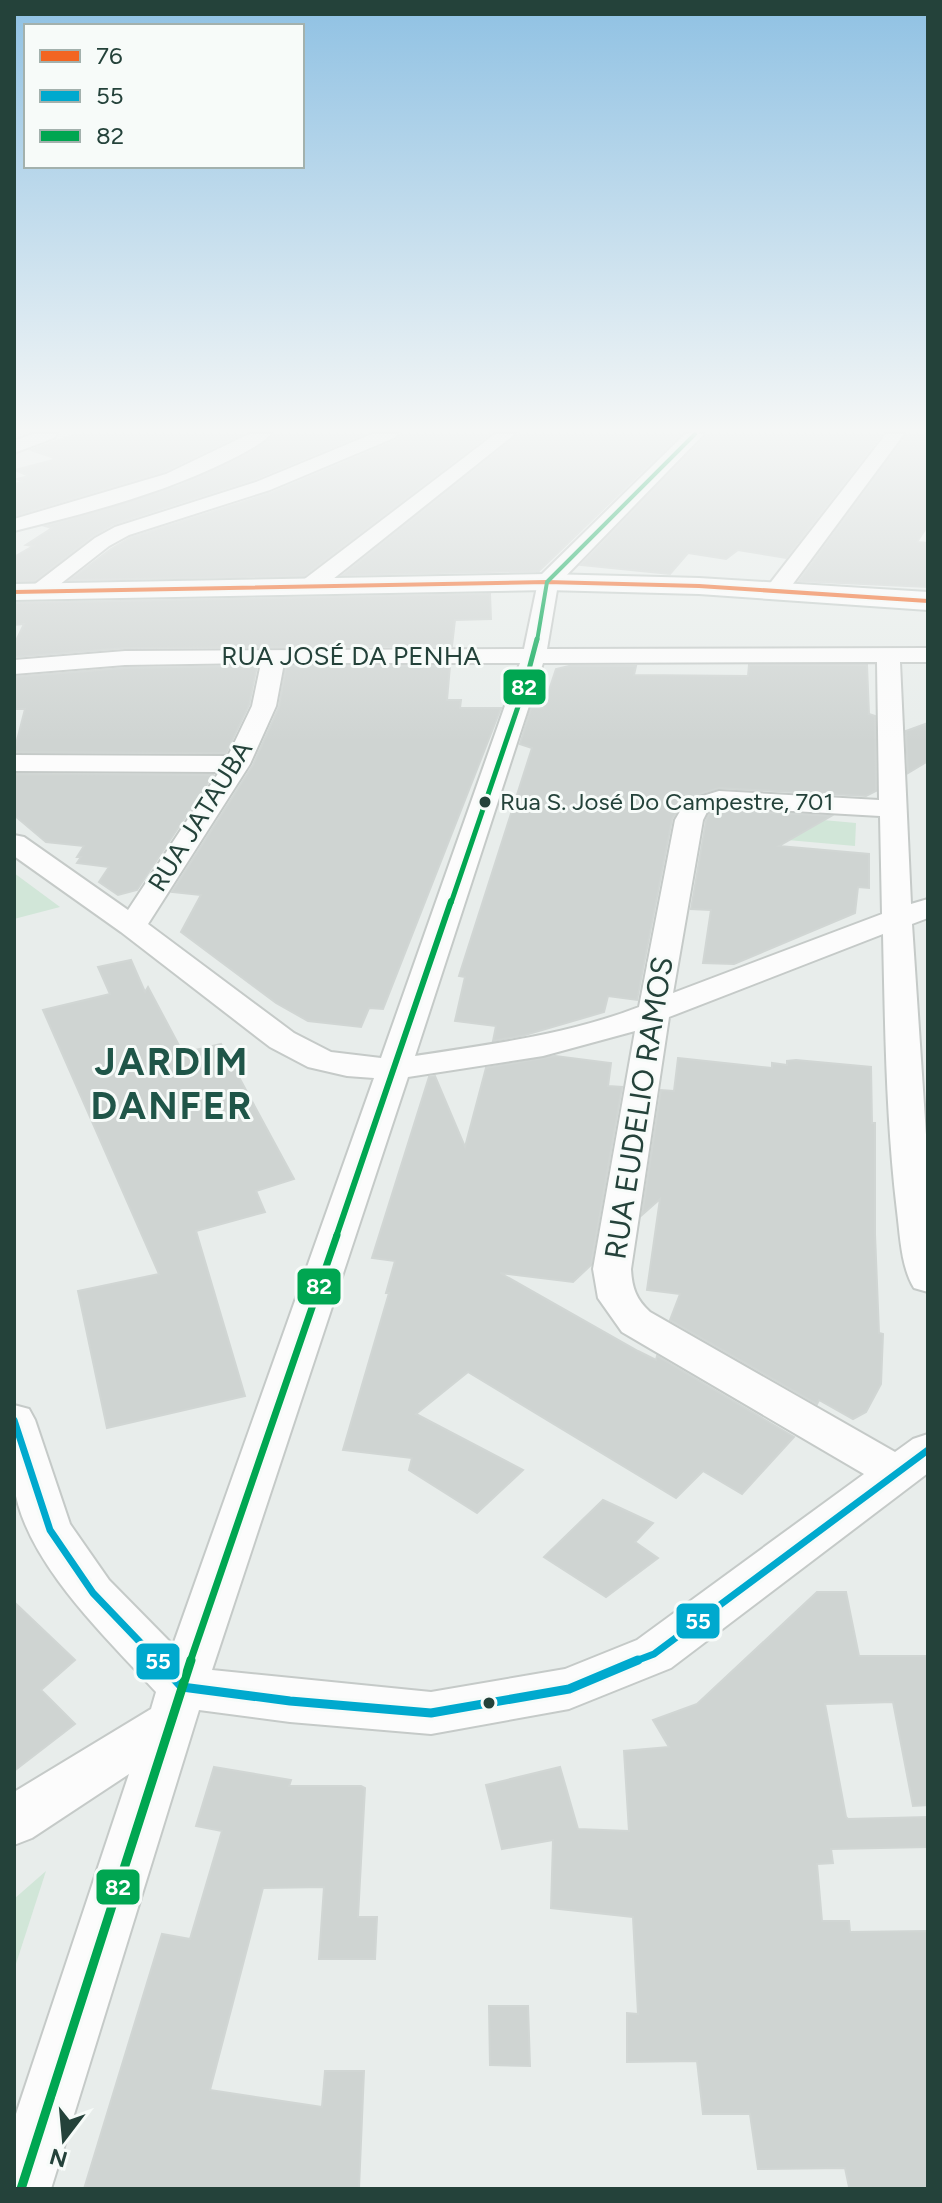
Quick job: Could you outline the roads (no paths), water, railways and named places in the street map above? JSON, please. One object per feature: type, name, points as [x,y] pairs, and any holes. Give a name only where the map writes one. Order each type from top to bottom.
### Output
[{"type":"main road","points":[[26,592],[547,582],[776,591],[928,601]]},
{"type":"street","points":[[26,592],[111,537]]},
{"type":"street","points":[[310,586],[373,537]]},
{"type":"street","points":[[21,2189],[177,1705],[534,655],[547,582],[592,537]]},
{"type":"street","points":[[776,591],[817,537]]},
{"type":"street","points":[[888,653],[896,920],[911,1176],[928,1279]]},
{"type":"street","name":"RUA JOSÉ DA PENHA","points":[[14,667],[125,658],[274,656],[928,655]]},
{"type":"street","name":"RUA JATAUBA","points":[[132,926],[237,764],[264,706],[274,656]]},
{"type":"street","points":[[14,763],[237,764]]},
{"type":"street","name":"RUA EUDELIO RAMOS","points":[[892,809],[719,799],[696,807],[689,820],[612,1269],[618,1305],[636,1322],[912,1461]]},
{"type":"street","points":[[14,843],[132,926],[282,1040],[320,1060],[347,1066],[392,1069],[543,1046],[655,1014],[928,908]]},
{"type":"street","points":[[14,1420],[50,1530],[177,1705]]},
{"type":"street","points":[[14,1822],[177,1705],[290,1701],[431,1713],[569,1689],[654,1654],[912,1461]]},
{"type":"place","name":"Rua S. José Do Campestre, 701","points":[[485,802]]},
{"type":"district","name":"JARDIM DANFER","points":[[172,1084]]}]
